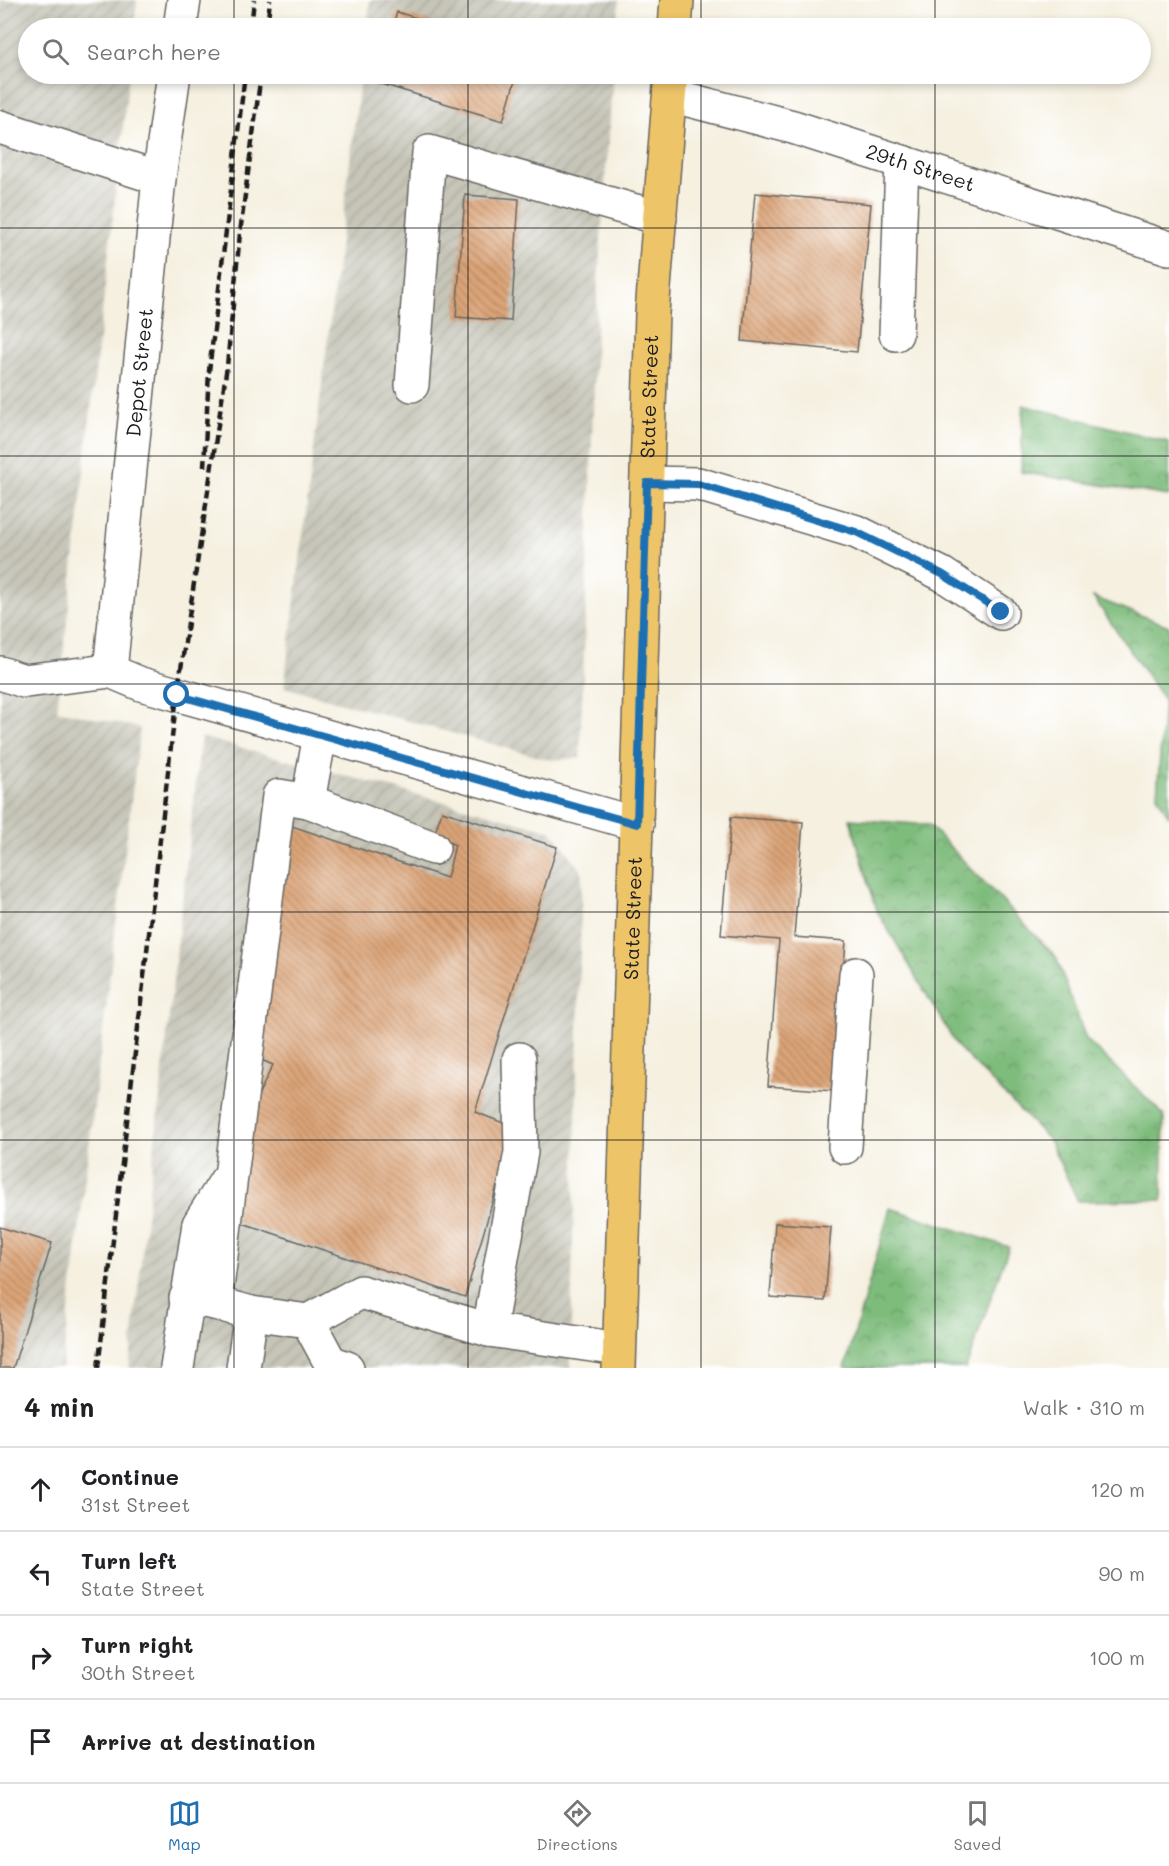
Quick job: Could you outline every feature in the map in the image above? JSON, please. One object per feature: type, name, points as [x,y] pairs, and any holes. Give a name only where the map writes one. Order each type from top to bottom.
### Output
[{"type":"main road","points":[[676,18],[677,0]]},
{"type":"main road","name":"State Street","points":[[619,1359],[652,313],[671,84]]},
{"type":"street","points":[[181,18],[184,0]]},
{"type":"street","name":"Depot Street","points":[[110,671],[159,178],[173,84]]},
{"type":"street","name":"29th Street","points":[[671,84],[793,128],[1169,248]]},
{"type":"street","points":[[0,127],[159,178]]},
{"type":"street","points":[[412,385],[429,152],[660,218]]},
{"type":"street","points":[[896,334],[902,162]]},
{"type":"street","points":[[647,483],[698,484],[856,532],[942,574],[1001,612]]},
{"type":"street","points":[[0,673],[24,681],[110,671],[141,684],[637,824]]},
{"type":"street","points":[[309,801],[320,735]]},
{"type":"street","points":[[177,1368],[201,1301],[232,1171],[279,796],[309,801],[433,848]]},
{"type":"street","points":[[845,1147],[856,974]]},
{"type":"street","points":[[489,1330],[521,1152],[519,1059]]},
{"type":"street","points":[[201,1301],[251,1313],[308,1321],[361,1292],[489,1330],[619,1359]]},
{"type":"street","points":[[243,1368],[251,1313]]},
{"type":"street","points":[[308,1321],[330,1362],[347,1368]]},
{"type":"shaded area","points":[[0,0],[137,0],[135,18],[18,18],[18,84],[128,84],[57,710],[140,728],[62,1368],[0,1368]]},
{"type":"shaded area","points":[[370,0],[619,0],[618,18],[368,18]]},
{"type":"shaded area","points":[[360,84],[612,84],[598,280],[580,758],[550,760],[284,687]]},
{"type":"shaded area","points":[[201,737],[552,831],[582,871],[570,1368],[129,1368]]},
{"type":"green space","points":[[1023,405],[1169,442],[1169,496],[1021,472]]},
{"type":"green space","points":[[1093,597],[1169,626],[1169,817],[1157,795],[1164,700]]},
{"type":"green space","points":[[850,819],[929,825],[1056,957],[1086,1039],[1164,1115],[1162,1200],[1078,1201],[1049,1140],[957,1046],[877,911]]},
{"type":"green space","points":[[890,1208],[1009,1247],[966,1368],[845,1368]]},
{"type":"building","points":[[397,12],[416,18],[395,18]]},
{"type":"building","points":[[382,84],[514,84],[503,121]]},
{"type":"building","points":[[755,193],[871,204],[857,352],[742,341]]},
{"type":"building","points":[[465,195],[519,199],[511,321],[456,317]]},
{"type":"building","points":[[442,811],[557,847],[475,1112],[514,1127],[465,1297],[236,1221],[248,1116],[273,1065],[252,1056],[283,823],[447,878],[455,845],[434,835]]},
{"type":"building","points":[[731,817],[803,822],[794,937],[846,941],[834,1091],[768,1086],[779,940],[721,935]]},
{"type":"building","points":[[775,1223],[831,1227],[825,1301],[770,1297]]},
{"type":"building","points":[[0,1227],[52,1243],[13,1368],[0,1368]]},
{"type":"railway","points":[[252,18],[254,0]]},
{"type":"railway","points":[[268,18],[270,0]]},
{"type":"railway","points":[[204,467],[209,371],[244,84]]},
{"type":"railway","points":[[98,1368],[177,695],[227,366],[240,233],[260,84]]},
{"type":"route","points":[[177,695],[637,824],[647,483],[698,484],[856,532],[942,574],[1001,612]]}]
